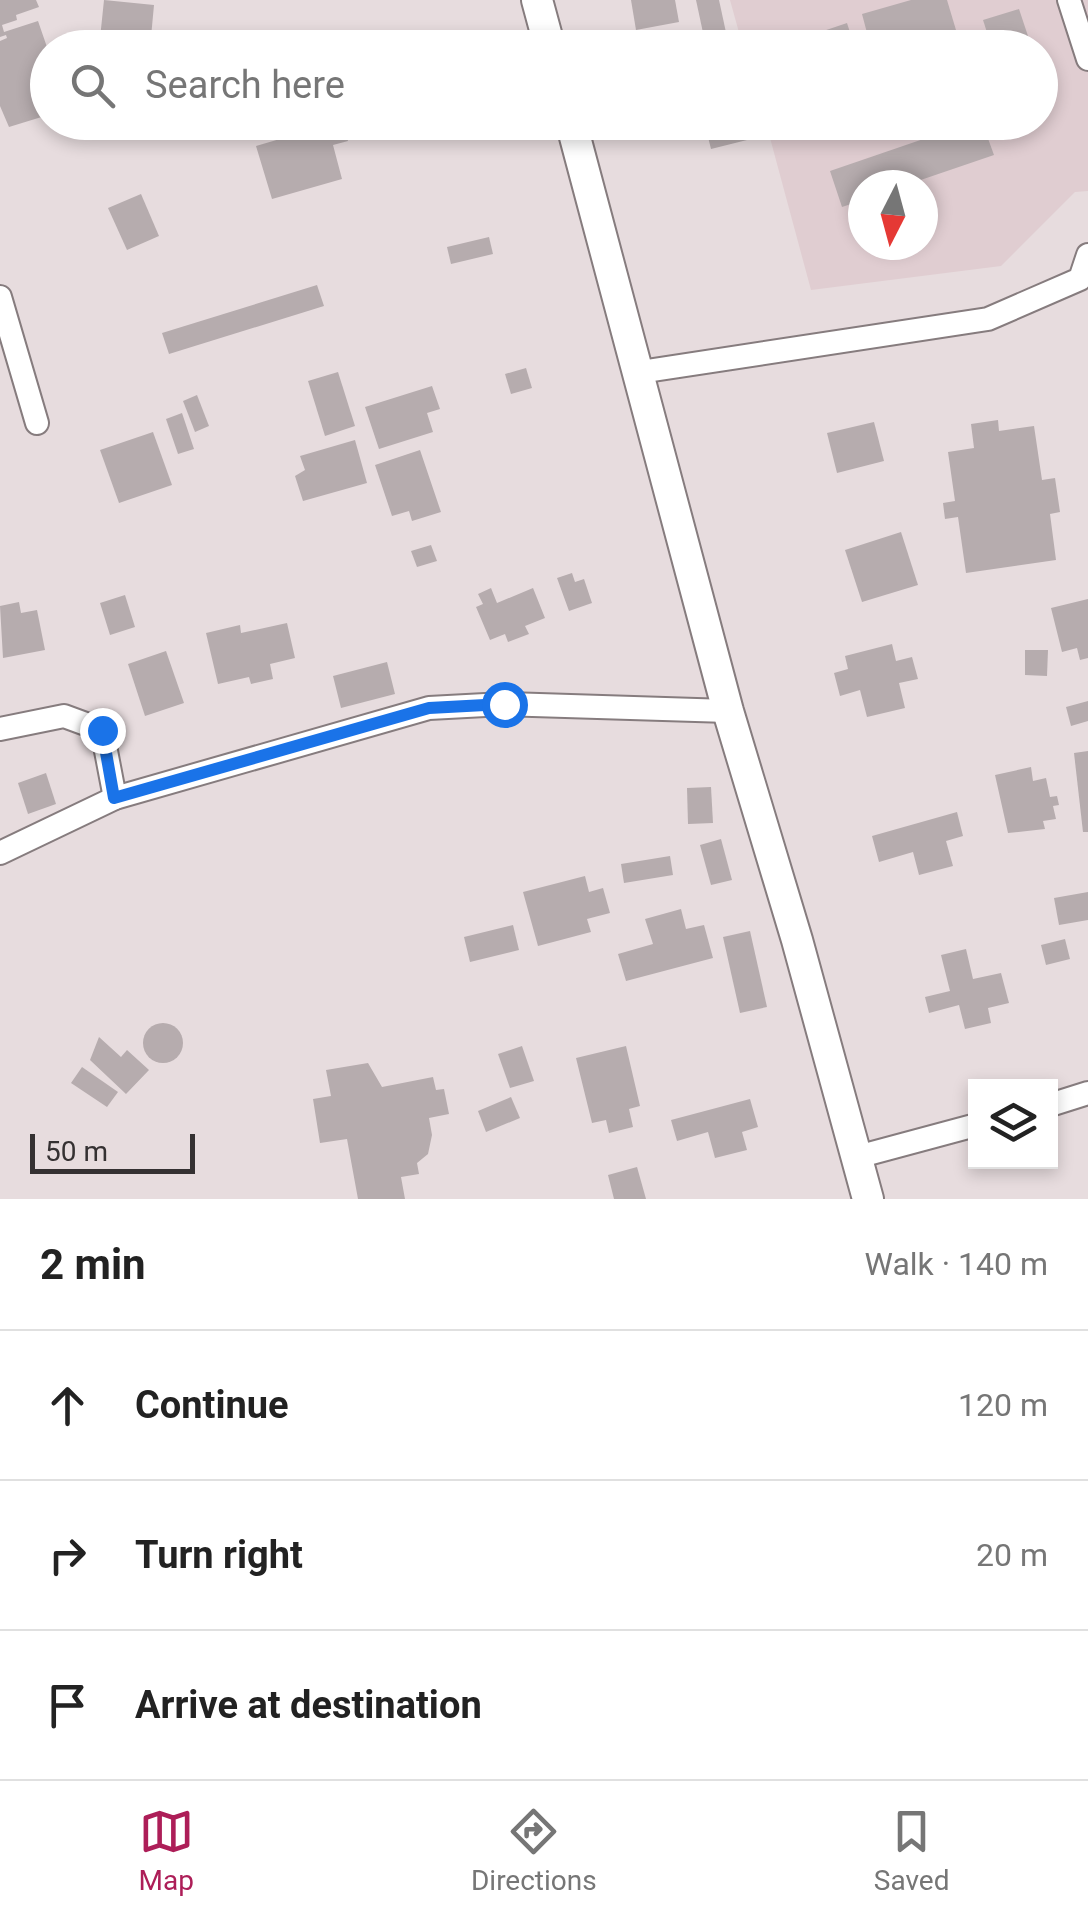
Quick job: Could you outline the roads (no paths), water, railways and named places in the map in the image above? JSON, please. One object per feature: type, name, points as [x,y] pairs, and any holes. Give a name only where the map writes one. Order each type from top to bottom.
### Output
[{"type":"main road","points":[[537,0],[545,30]]},
{"type":"main road","points":[[576,140],[728,711],[797,940],[868,1199]]},
{"type":"street","points":[[1069,0],[1088,59]]},
{"type":"street","points":[[640,372],[988,319],[1080,279],[1088,255]]},
{"type":"street","points":[[0,298],[37,423]]},
{"type":"street","points":[[0,853],[114,798],[429,708],[504,704],[728,711]]},
{"type":"street","points":[[0,729],[64,716],[102,730],[114,798]]},
{"type":"street","points":[[1058,1102],[1088,1093]]},
{"type":"street","points":[[856,1157],[968,1127]]}]
